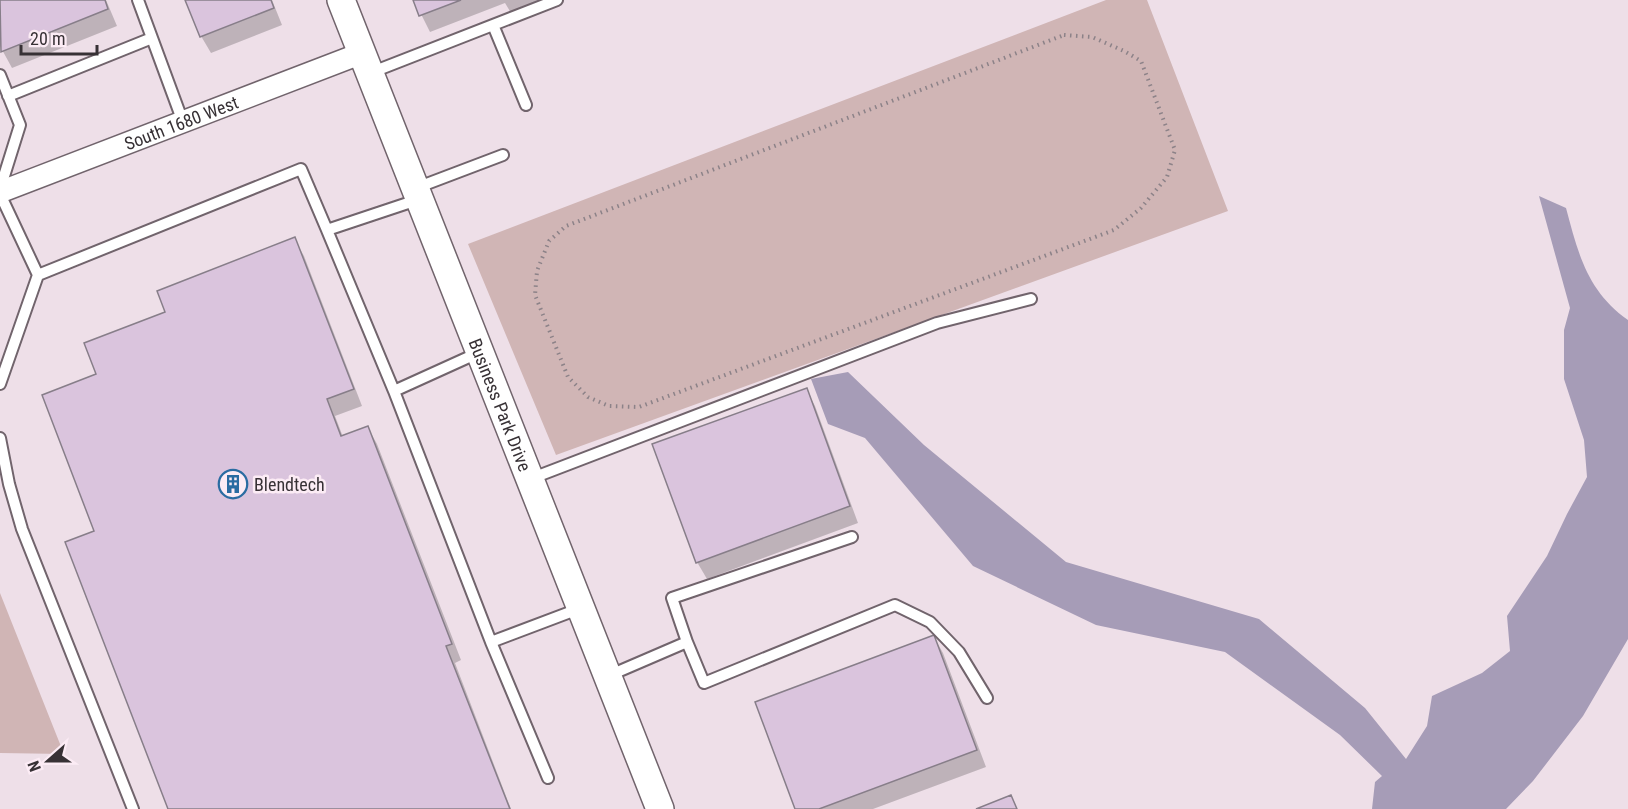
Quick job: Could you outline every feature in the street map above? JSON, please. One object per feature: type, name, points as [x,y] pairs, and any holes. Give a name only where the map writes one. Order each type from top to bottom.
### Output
[{"type":"street","name":"Business Park Drive","points":[[341,0],[660,809]]},
{"type":"street","name":"South 1680 West","points":[[0,191],[183,122],[366,63]]},
{"type":"lane","points":[[138,0],[183,122]]},
{"type":"lane","points":[[366,63],[494,25],[557,0]]},
{"type":"lane","points":[[494,25],[526,105]]},
{"type":"lane","points":[[8,96],[152,38]]},
{"type":"lane","points":[[0,75],[20,125],[0,191],[38,274],[0,384]]},
{"type":"lane","points":[[327,230],[418,194],[503,155]]},
{"type":"lane","points":[[38,274],[301,169],[394,391],[491,642],[548,778]]},
{"type":"lane","points":[[530,479],[937,323],[1031,299]]},
{"type":"lane","points":[[394,391],[480,352]]},
{"type":"lane","points":[[0,438],[9,484],[22,529],[133,809]]},
{"type":"lane","points":[[852,537],[672,598],[704,683],[895,605],[930,622],[959,652],[987,698]]},
{"type":"lane","points":[[491,642],[581,608]]},
{"type":"lane","points":[[608,676],[687,642]]},
{"type":"path","points":[[1064,35],[1092,37],[1141,61],[1175,150],[1167,177],[1141,208],[1114,230],[639,407],[609,405],[588,397],[568,377],[536,295],[537,271],[549,241],[566,226],[1064,35]]},
{"type":"shaded area","points":[[1106,0],[1147,0],[1228,211],[556,455],[468,244]]},
{"type":"shaded area","points":[[1539,196],[1566,208],[1586,270],[1603,297],[1628,320],[1628,639],[1583,716],[1533,781],[1506,809],[1372,809],[1375,782],[1382,776],[1340,735],[1225,652],[1096,625],[973,566],[865,438],[828,424],[811,379],[848,372],[924,445],[1066,562],[1259,619],[1365,708],[1406,759],[1427,726],[1432,696],[1482,673],[1510,651],[1507,616],[1547,556],[1587,477],[1584,440],[1564,379],[1564,330],[1570,308]]},
{"type":"shaded area","points":[[0,593],[64,754],[0,753]]},
{"type":"building","points":[[0,0],[105,0],[108,9],[1,52]]},
{"type":"building","points":[[185,0],[271,0],[274,8],[200,37]]},
{"type":"building","points":[[413,0],[461,0],[419,16]]},
{"type":"building","name":"Blendtech","points":[[295,237],[354,389],[327,399],[341,436],[368,426],[452,644],[446,646],[510,809],[168,809],[65,542],[94,531],[42,395],[96,374],[84,343],[165,312],[157,291]]},
{"type":"building","points":[[807,388],[850,506],[696,563],[652,444]]},
{"type":"building","points":[[934,635],[977,750],[819,809],[795,809],[755,702]]},
{"type":"building","points":[[1011,795],[1017,809],[976,809]]},
{"type":"place","name":"Blendtech","points":[[233,484]]}]
